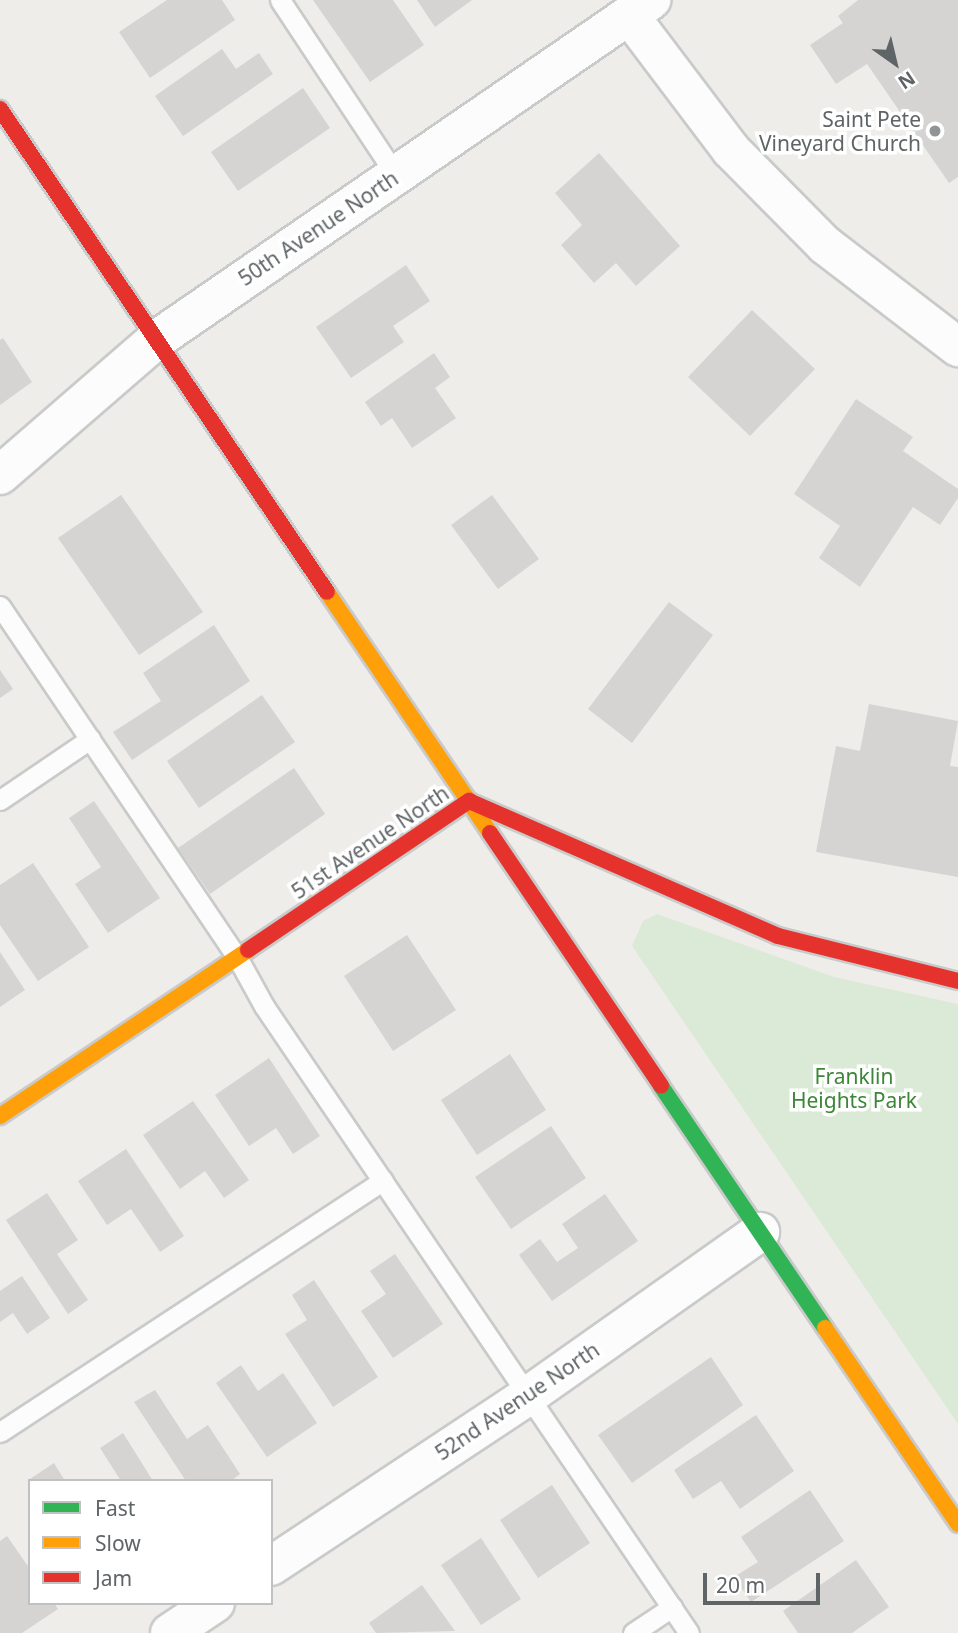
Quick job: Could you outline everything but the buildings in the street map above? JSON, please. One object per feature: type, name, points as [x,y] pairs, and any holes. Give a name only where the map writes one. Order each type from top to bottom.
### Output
[{"type":"main road","points":[[0,109],[958,1524]]},
{"type":"main road","name":"51st Avenue North","points":[[0,1116],[468,802],[778,936],[958,981]]},
{"type":"street","name":"50th Avenue North","points":[[0,475],[156,340],[640,8]]},
{"type":"street","points":[[640,8],[731,150],[816,236],[958,347]]},
{"type":"street","name":"52nd Avenue North","points":[[273,1565],[529,1395],[760,1232]]},
{"type":"street","points":[[170,1633],[212,1605]]},
{"type":"lane","points":[[280,0],[396,175]]},
{"type":"lane","points":[[0,606],[237,957],[264,1006],[690,1633]]},
{"type":"lane","points":[[0,800],[90,739]]},
{"type":"lane","points":[[0,1432],[383,1180]]},
{"type":"lane","points":[[633,1633],[672,1607]]},
{"type":"green space","name":"Franklin Heights Park","points":[[657,914],[834,977],[958,1004],[958,1424],[632,946],[643,921]]},
{"type":"traffic: fast","points":[[661,1086],[825,1328]]},
{"type":"traffic: slow","points":[[327,592],[490,833]]},
{"type":"traffic: slow","points":[[0,1116],[248,950]]},
{"type":"traffic: slow","points":[[825,1328],[958,1524]]},
{"type":"traffic: jam","points":[[0,109],[327,592]]},
{"type":"traffic: jam","points":[[469,801],[778,936],[958,981]]},
{"type":"traffic: jam","points":[[248,950],[469,801]]},
{"type":"traffic: jam","points":[[490,833],[661,1086]]},
{"type":"place","name":"Saint Pete Vineyard Church","points":[[935,131]]}]
